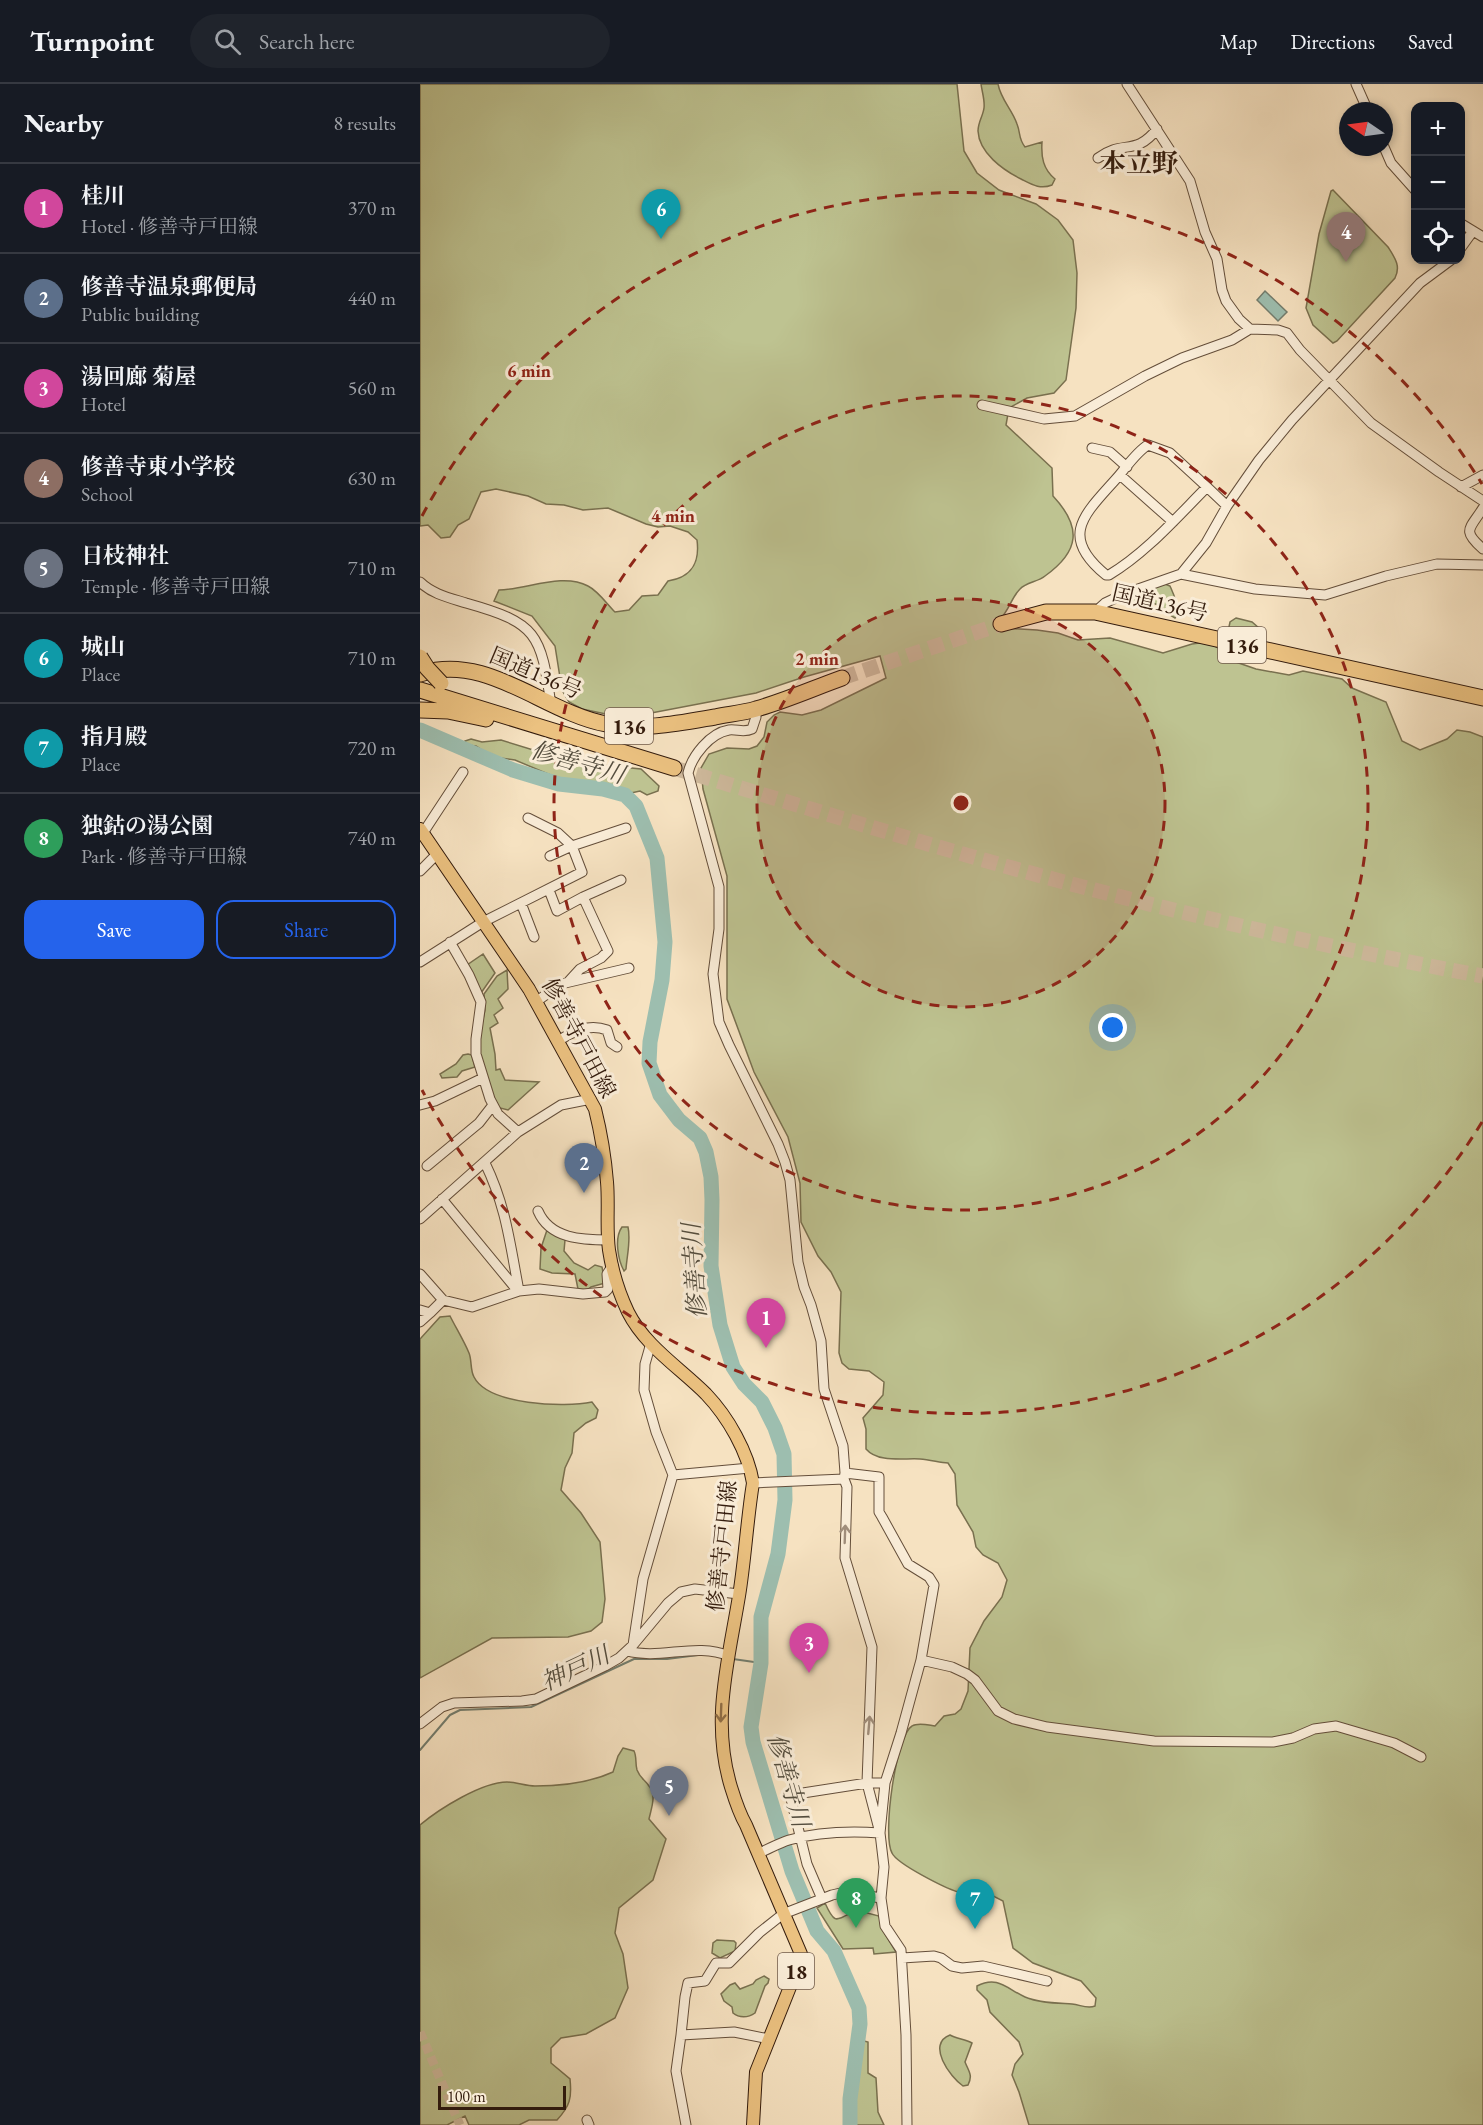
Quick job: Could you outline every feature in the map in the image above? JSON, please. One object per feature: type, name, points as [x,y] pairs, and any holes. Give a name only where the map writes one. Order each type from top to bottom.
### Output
[{"type":"highway","name":"国道136号","points":[[1001,624],[1046,612],[1095,612],[1483,698]]},
{"type":"highway","points":[[420,657],[427,668],[430,688]]},
{"type":"highway","name":"国道136号","points":[[420,674],[448,669],[479,672],[551,705],[591,720],[627,726],[673,724],[756,709],[843,678]]},
{"type":"highway","name":"136","points":[[430,688],[472,699],[562,734],[674,768]]},
{"type":"highway","points":[[421,710],[448,711],[580,739]]},
{"type":"main road","name":"修善寺戸田線","points":[[422,834],[483,922],[591,1099],[598,1120],[605,1159],[609,1240],[613,1265],[628,1313],[666,1359],[706,1394],[716,1406],[733,1432],[750,1468],[753,1483],[739,1594],[721,1702],[722,1749],[740,1815],[764,1851],[801,1954],[755,2078],[753,2125]]},
{"type":"street","points":[[1127,84],[1190,182],[1205,231],[1217,259],[1222,291],[1226,301],[1239,319],[1250,329]]},
{"type":"street","points":[[1356,84],[1364,102]]},
{"type":"street","points":[[1098,158],[1112,149],[1135,147],[1144,143],[1157,129]]},
{"type":"street","points":[[1388,156],[1391,163],[1411,185]]},
{"type":"street","points":[[1465,226],[1483,237]]},
{"type":"street","points":[[1465,243],[1473,231]]},
{"type":"street","points":[[1181,574],[1206,543],[1227,506],[1259,460],[1328,380],[1420,283],[1446,264]]},
{"type":"street","points":[[982,405],[1044,419],[1075,416],[1145,375],[1182,358],[1232,340],[1250,329],[1271,329],[1287,333],[1328,380],[1371,423],[1483,501]]},
{"type":"street","points":[[1208,487],[1173,522],[1115,571],[1106,574],[1084,553],[1079,534],[1081,521],[1089,509],[1148,445],[1170,453],[1208,487],[1227,506]]},
{"type":"street","points":[[1092,448],[1110,452],[1127,467]]},
{"type":"street","points":[[1120,475],[1173,522]]},
{"type":"street","points":[[1461,487],[1483,475]]},
{"type":"street","points":[[1483,507],[1470,527],[1469,533],[1472,540],[1483,549]]},
{"type":"street","points":[[1095,612],[1105,603],[1124,594],[1181,574],[1255,589],[1325,595],[1386,576],[1437,564],[1483,565]]},
{"type":"street","points":[[420,582],[443,596],[504,614],[526,628],[537,643],[543,659],[551,705]]},
{"type":"street","points":[[756,709],[752,729],[747,732],[726,730],[714,737],[695,756],[688,773],[718,887],[719,929],[713,974],[719,1022],[778,1144],[790,1180],[798,1262],[821,1341],[824,1389],[843,1446],[844,1476],[847,1487],[845,1558],[872,1647],[867,1783],[880,1833],[884,1867],[881,1898],[885,1926],[902,1950],[906,2035],[906,2125]]},
{"type":"street","points":[[422,834],[463,772]]},
{"type":"street","points":[[420,962],[483,922],[582,872],[572,846],[558,832],[528,818]]},
{"type":"street","points":[[550,856],[626,828]]},
{"type":"street","points":[[420,871],[437,854]]},
{"type":"street","points":[[549,890],[558,912],[583,897],[621,880]]},
{"type":"street","points":[[568,981],[584,964],[601,958],[608,951],[583,897]]},
{"type":"street","points":[[521,903],[534,937]]},
{"type":"street","points":[[450,942],[481,1002],[476,1054],[483,1078],[498,1114],[518,1132]]},
{"type":"street","points":[[537,1009],[551,990],[568,981],[629,968]]},
{"type":"street","points":[[552,1035],[578,1029],[602,1028],[607,1030],[611,1043],[616,1047]]},
{"type":"street","points":[[420,1105],[435,1101],[483,1078]]},
{"type":"street","points":[[420,1218],[518,1132],[561,1105],[591,1099]]},
{"type":"street","points":[[427,1166],[479,1123],[493,1105]]},
{"type":"street","points":[[485,1162],[498,1190],[505,1214],[519,1291]]},
{"type":"street","points":[[442,1199],[519,1291]]},
{"type":"street","points":[[538,1211],[542,1221],[566,1236],[609,1240]]},
{"type":"street","points":[[420,1274],[443,1300],[472,1307],[519,1291],[539,1289],[583,1294],[605,1292],[608,1289],[608,1274],[613,1265]]},
{"type":"street","points":[[420,1322],[425,1312],[443,1300]]},
{"type":"street","points":[[630,1648],[643,1579],[673,1474],[656,1432],[644,1390],[645,1364],[651,1343]]},
{"type":"street","points":[[673,1474],[750,1468]]},
{"type":"street","points":[[753,1483],[807,1481],[844,1476],[879,1477],[879,1512],[908,1564],[933,1581],[933,1600],[921,1660],[885,1783],[880,1833]]},
{"type":"street","points":[[420,1724],[442,1707],[454,1703],[536,1699],[605,1666],[630,1648],[668,1603],[681,1592],[694,1588],[739,1594]]},
{"type":"street","points":[[630,1648],[642,1654],[714,1650],[729,1656]]},
{"type":"street","points":[[921,1660],[952,1667],[967,1674],[975,1680],[999,1711],[1014,1719],[1047,1727],[1154,1741],[1264,1743],[1293,1738],[1314,1729],[1336,1726],[1394,1743],[1420,1757]]},
{"type":"street","points":[[822,1899],[807,1864],[790,1795],[867,1783],[885,1783]]},
{"type":"street","points":[[764,1851],[787,1840],[853,1831],[880,1833]]},
{"type":"street","points":[[686,2125],[676,2071],[688,1983],[705,1981],[716,1963],[729,1963],[759,1933],[787,1912],[832,1894],[845,1892],[881,1898]]},
{"type":"street","points":[[902,1958],[934,1956],[952,1966],[962,1968],[983,1966],[1047,1982]]},
{"type":"street","points":[[681,2035],[734,2032],[769,2040]]},
{"type":"green space","points":[[420,84],[957,84],[964,151],[977,173],[999,190],[1036,204],[1058,220],[1073,240],[1077,273],[1076,308],[1066,380],[1054,393],[1027,398],[1009,408],[1006,425],[1052,468],[1053,496],[1069,518],[1072,528],[1071,548],[1057,567],[1042,578],[1029,583],[1017,593],[1000,619],[1002,628],[1058,633],[1078,640],[1110,638],[1163,653],[1207,642],[1224,651],[1233,661],[1256,669],[1289,675],[1303,671],[1342,679],[1352,688],[1386,702],[1402,741],[1420,750],[1447,739],[1457,730],[1483,737],[1483,2125],[1029,2125],[1012,2075],[1015,2064],[1023,2054],[1019,2042],[990,2012],[987,2000],[977,1990],[977,1986],[984,1983],[997,1983],[1030,1999],[1087,2007],[1095,2006],[1096,1998],[1081,1981],[1033,1963],[1013,1948],[1003,1901],[972,1885],[958,1892],[922,1875],[896,1858],[889,1843],[892,1786],[906,1733],[914,1725],[935,1726],[944,1716],[955,1714],[961,1709],[968,1691],[970,1648],[984,1621],[1002,1597],[1007,1580],[998,1563],[983,1555],[976,1547],[973,1532],[957,1505],[955,1474],[948,1463],[920,1459],[884,1458],[866,1449],[866,1429],[863,1418],[883,1395],[884,1382],[869,1371],[849,1369],[842,1363],[839,1353],[841,1292],[831,1272],[818,1256],[801,1222],[800,1183],[788,1137],[754,1072],[727,999],[727,876],[703,789],[701,768],[709,754],[727,748],[749,749],[757,746],[764,737],[767,722],[774,715],[780,712],[802,715],[821,710],[886,678],[880,656],[756,693],[625,718],[582,709],[569,702],[562,690],[555,646],[532,616],[494,601],[499,590],[556,581],[578,582],[595,591],[615,612],[629,610],[642,596],[658,595],[668,581],[683,576],[693,568],[697,556],[697,540],[688,532],[670,526],[658,527],[646,524],[608,508],[583,510],[564,505],[546,504],[528,496],[496,489],[481,492],[469,519],[458,525],[450,537],[441,538],[428,525],[420,526]]},
{"type":"green space","points":[[981,84],[998,84],[1015,119],[1025,147],[1042,142],[1044,162],[1055,179],[1052,185],[1040,187],[1028,183],[1007,171],[987,153],[979,139],[978,131],[984,105]]},
{"type":"green space","points":[[1333,190],[1388,247],[1395,258],[1397,270],[1395,278],[1333,343],[1313,325],[1306,308],[1319,234]]},
{"type":"green space","points":[[1165,584],[1170,586],[1177,602],[1178,613],[1175,618],[1155,604],[1122,601],[1122,599]]},
{"type":"green space","points":[[1236,618],[1252,622],[1259,628],[1239,633],[1229,627],[1230,622]]},
{"type":"green space","points":[[471,739],[482,742],[501,740],[543,753],[575,757],[592,764],[641,769],[659,786],[658,791],[647,795],[640,791],[631,793],[596,784],[567,782],[515,760],[492,757],[476,746],[466,745],[465,741]]},
{"type":"green space","points":[[483,954],[495,973],[481,993],[467,965]]},
{"type":"green space","points":[[507,970],[508,989],[498,999],[503,1008],[494,1015],[498,1023],[490,1028],[496,1070],[500,1069],[505,1080],[539,1082],[508,1110],[496,1107],[480,1053],[480,1033],[485,1010],[484,994],[497,976]]},
{"type":"green space","points":[[463,1055],[472,1055],[475,1067],[462,1071],[457,1077],[442,1078],[440,1074],[456,1064]]},
{"type":"green space","points":[[622,1227],[628,1227],[629,1237],[624,1271],[618,1249],[618,1237]]},
{"type":"green space","points":[[547,1230],[560,1235],[565,1240],[564,1251],[574,1263],[588,1270],[595,1265],[602,1267],[605,1283],[587,1290],[578,1289],[575,1274],[552,1273],[540,1269],[541,1248]]},
{"type":"green space","points":[[450,1316],[469,1353],[474,1377],[482,1386],[510,1399],[564,1405],[592,1402],[598,1410],[596,1418],[574,1433],[572,1453],[565,1468],[561,1490],[581,1513],[600,1542],[605,1599],[602,1622],[591,1631],[568,1637],[492,1638],[420,1678],[420,1339],[440,1317]]},
{"type":"green space","points":[[623,1748],[634,1751],[637,1770],[653,1794],[649,1819],[666,1839],[653,1880],[619,1908],[615,1933],[623,1954],[628,1988],[615,2018],[586,2034],[561,2038],[551,2048],[551,2063],[570,2079],[571,2091],[565,2110],[557,2120],[529,2120],[519,2125],[469,2125],[465,2116],[447,2125],[420,2125],[420,1825],[473,1791],[497,1783],[555,1785],[604,1776],[613,1772]]},
{"type":"green space","points":[[825,1903],[831,1915],[836,1919],[856,1910],[879,1916],[885,1934],[896,1952],[874,1954],[873,1948],[843,1949],[817,1908]]},
{"type":"green space","points":[[717,1940],[734,1941],[735,1951],[720,1958],[712,1953],[713,1943]]},
{"type":"green space","points":[[764,1976],[769,1979],[755,2013],[744,2017],[733,2013],[732,2007],[724,2001],[721,1994],[730,1985],[735,1983],[740,1989]]},
{"type":"green space","points":[[950,2035],[972,2043],[965,2062],[970,2076],[968,2085],[963,2086],[952,2076],[940,2053],[943,2039]]},
{"type":"green space","points":[[864,2041],[868,2042],[868,2073],[876,2078],[878,2112],[884,2125],[853,2125],[859,2046]]},
{"type":"shaded area","points":[[1265,291],[1287,312],[1278,321],[1257,300]]},
{"type":"waterway","name":"修善寺川","points":[[420,730],[513,770],[559,784],[603,789],[625,795],[636,806],[657,858],[665,942],[662,980],[650,1042],[649,1063],[660,1095],[679,1120],[700,1138],[706,1152],[711,1177],[711,1266],[720,1325],[733,1367],[744,1384],[762,1402],[775,1428],[784,1454],[785,1500],[778,1554],[761,1617],[761,1663],[751,1727],[753,1742],[792,1871],[817,1931],[834,1951],[859,2008],[860,2024],[850,2099],[850,2125]]},
{"type":"waterway","name":"神戸川","points":[[420,1750],[450,1715],[460,1710],[531,1707],[634,1659],[667,1659],[698,1655]]},
{"type":"waterway","name":"神戸川","points":[[733,1659],[761,1663]]},
{"type":"tunnel","points":[[842,678],[1001,624]]},
{"type":"tunnel","points":[[674,768],[1055,880],[1296,938],[1483,976]]},
{"type":"tunnel","points":[[420,2032],[460,2125]]},
{"type":"place","name":"城山","points":[[661,239]]},
{"type":"place","name":"修善寺東小学校","points":[[1346,262]]},
{"type":"place","name":"修善寺温泉郵便局","points":[[584,1193]]},
{"type":"place","name":"桂川","points":[[766,1348]]},
{"type":"place","name":"湯回廊 菊屋","points":[[809,1673]]},
{"type":"place","name":"日枝神社","points":[[669,1816]]},
{"type":"place","name":"独鈷の湯公園","points":[[856,1928]]},
{"type":"place","name":"指月殿","points":[[975,1929]]},
{"type":"district","name":"本立野","points":[[1139,163]]}]
